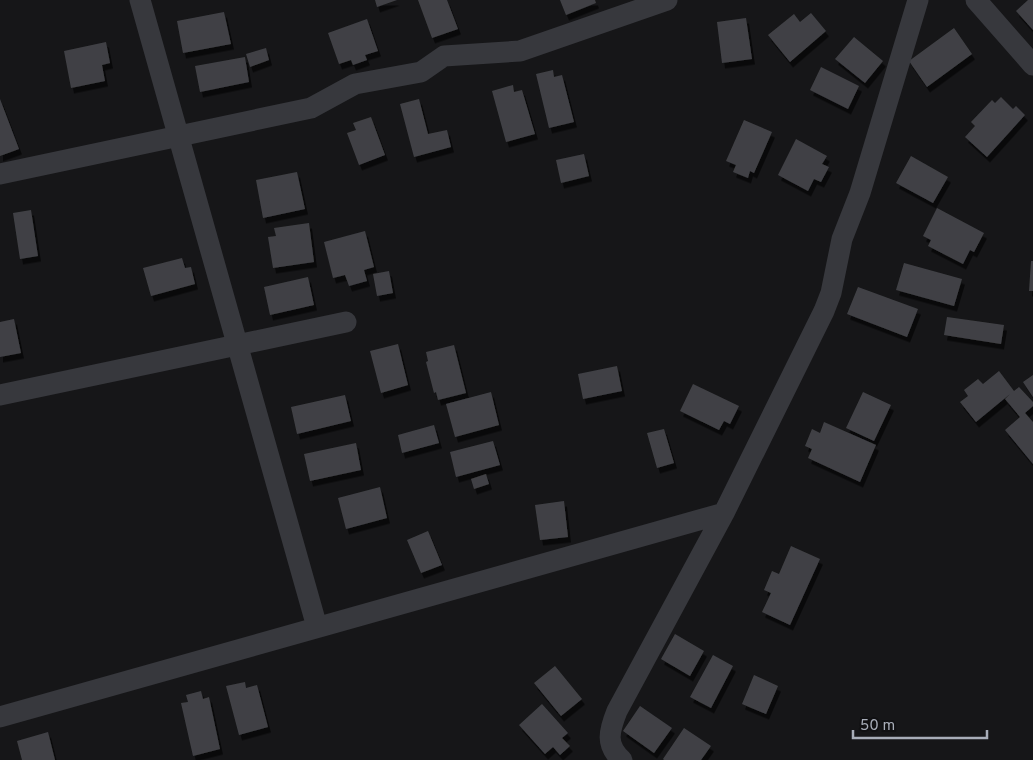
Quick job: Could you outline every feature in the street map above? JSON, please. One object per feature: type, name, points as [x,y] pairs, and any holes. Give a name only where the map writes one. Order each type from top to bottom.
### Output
[{"type":"street","points":[[140,0],[317,627]]},
{"type":"street","points":[[0,174],[311,108],[355,84],[421,72],[444,56],[520,51],[667,0]]},
{"type":"street","points":[[976,0],[1033,65]]},
{"type":"street","points":[[622,760],[610,744],[609,731],[617,711],[724,513],[831,293],[842,239],[860,193],[916,1]]},
{"type":"street","points":[[0,395],[346,322]]},
{"type":"street","points":[[0,717],[724,513]]},
{"type":"building","points":[[375,0],[397,0],[377,7]]},
{"type":"building","points":[[418,0],[447,0],[458,29],[432,38]]},
{"type":"building","points":[[560,0],[595,0],[596,3],[566,15]]},
{"type":"building","points":[[1028,0],[1033,0],[1033,30],[1016,11]]},
{"type":"building","points":[[224,12],[231,44],[183,53],[177,21]]},
{"type":"building","points":[[811,13],[826,31],[790,62],[768,35],[794,14],[800,22]]},
{"type":"building","points":[[746,18],[752,59],[722,63],[717,22]]},
{"type":"building","points":[[367,19],[378,51],[365,55],[367,60],[353,65],[351,60],[339,64],[328,33]]},
{"type":"building","points":[[954,28],[972,54],[927,87],[909,61]]},
{"type":"building","points":[[854,37],[883,61],[865,83],[835,59]]},
{"type":"building","points":[[106,42],[110,63],[102,65],[105,81],[71,88],[64,51]]},
{"type":"building","points":[[266,48],[269,60],[250,67],[246,54]]},
{"type":"building","points":[[245,57],[249,82],[200,92],[195,66]]},
{"type":"building","points":[[821,67],[859,86],[848,109],[810,90]]},
{"type":"building","points":[[553,70],[554,77],[562,75],[574,122],[549,128],[536,74]]},
{"type":"building","points":[[513,85],[514,92],[522,90],[535,134],[506,142],[492,91]]},
{"type":"building","points":[[1001,97],[1013,109],[1016,106],[1025,115],[987,157],[965,137],[975,126],[971,122],[992,100],[995,103]]},
{"type":"building","points":[[0,99],[19,149],[0,156]]},
{"type":"building","points":[[419,99],[428,134],[447,130],[451,147],[414,157],[400,104]]},
{"type":"building","points":[[371,117],[385,155],[359,165],[347,133],[356,130],[353,123]]},
{"type":"building","points":[[744,120],[772,132],[754,173],[750,171],[748,178],[733,172],[736,165],[726,161]]},
{"type":"building","points":[[796,139],[827,156],[822,164],[829,167],[821,182],[814,179],[808,191],[778,175]]},
{"type":"building","points":[[584,154],[589,176],[561,183],[556,160]]},
{"type":"building","points":[[911,156],[948,177],[933,203],[896,183]]},
{"type":"building","points":[[297,172],[305,209],[263,218],[256,180]]},
{"type":"building","points":[[937,208],[984,233],[974,252],[970,250],[963,264],[928,246],[931,240],[923,236]]},
{"type":"building","points":[[31,210],[38,256],[20,259],[13,213]]},
{"type":"building","points":[[309,223],[314,262],[273,268],[268,237],[276,236],[274,228]]},
{"type":"building","points":[[365,231],[374,267],[364,270],[367,281],[349,286],[345,275],[333,278],[324,242]]},
{"type":"building","points":[[182,258],[185,268],[191,267],[195,284],[151,296],[143,268]]},
{"type":"building","points":[[1031,261],[1033,261],[1033,291],[1029,291]]},
{"type":"building","points":[[904,263],[962,279],[954,306],[896,290]]},
{"type":"building","points":[[389,271],[393,293],[377,296],[373,274]]},
{"type":"building","points":[[308,277],[314,305],[270,315],[264,287]]},
{"type":"building","points":[[858,287],[918,309],[907,337],[847,314]]},
{"type":"building","points":[[947,317],[1004,325],[1001,344],[944,335]]},
{"type":"building","points":[[14,319],[21,353],[0,357],[0,322]]},
{"type":"building","points":[[398,344],[408,385],[381,393],[370,351]]},
{"type":"building","points":[[454,345],[466,393],[438,400],[436,392],[434,393],[426,362],[428,361],[426,352]]},
{"type":"building","points":[[617,366],[622,391],[583,399],[578,374]]},
{"type":"building","points":[[999,371],[1014,391],[1019,387],[1033,402],[1033,406],[1025,413],[1033,422],[1033,464],[1005,430],[1020,417],[1005,399],[1010,394],[976,422],[960,402],[968,396],[964,390],[978,379],[983,384]]},
{"type":"building","points":[[1033,375],[1033,397],[1023,382]]},
{"type":"building","points":[[693,384],[739,406],[730,424],[724,421],[719,430],[680,411]]},
{"type":"building","points":[[491,392],[499,425],[455,437],[446,404]]},
{"type":"building","points":[[863,392],[891,405],[874,441],[846,428]]},
{"type":"building","points":[[345,395],[351,421],[297,434],[291,407]]},
{"type":"building","points":[[824,422],[876,445],[860,482],[808,458],[812,449],[805,446],[812,429],[820,433]]},
{"type":"building","points":[[434,425],[439,443],[402,453],[398,435]]},
{"type":"building","points":[[664,429],[674,463],[657,468],[647,433]]},
{"type":"building","points":[[493,441],[500,465],[456,477],[450,452]]},
{"type":"building","points":[[356,443],[361,470],[310,481],[304,454]]},
{"type":"building","points":[[486,474],[489,484],[474,489],[471,479]]},
{"type":"building","points":[[380,487],[387,518],[346,529],[338,498]]},
{"type":"building","points":[[564,501],[568,537],[540,540],[535,505]]},
{"type":"building","points":[[428,531],[442,565],[421,573],[407,540]]},
{"type":"building","points":[[791,546],[820,559],[790,625],[762,612],[771,593],[764,590],[772,571],[779,574]]},
{"type":"building","points":[[675,634],[704,651],[690,676],[661,659]]},
{"type":"building","points":[[713,655],[733,666],[711,708],[690,697]]},
{"type":"building","points":[[555,666],[582,699],[561,716],[534,683]]},
{"type":"building","points":[[754,675],[778,686],[766,714],[742,704]]},
{"type":"building","points":[[245,682],[246,688],[257,685],[268,727],[239,735],[226,686]]},
{"type":"building","points":[[201,691],[203,699],[209,697],[220,749],[193,756],[181,703],[188,702],[186,695]]},
{"type":"building","points":[[542,704],[568,733],[562,738],[570,746],[560,755],[553,747],[545,754],[519,725]]},
{"type":"building","points":[[640,706],[672,728],[654,753],[623,731]]},
{"type":"building","points":[[684,728],[711,746],[701,760],[664,760],[663,759]]},
{"type":"building","points":[[48,732],[55,760],[22,760],[17,741]]}]
